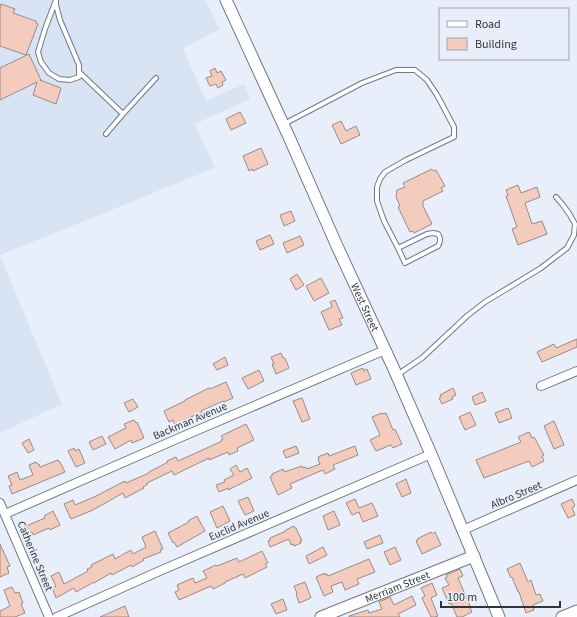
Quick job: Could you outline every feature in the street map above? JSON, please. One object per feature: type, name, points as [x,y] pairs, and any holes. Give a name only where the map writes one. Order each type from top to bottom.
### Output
[{"type":"street","name":"West Street","points":[[226,0],[284,124],[337,246],[397,375],[499,617]]},
{"type":"street","name":"Backman Avenue","points":[[5,514],[385,350]]},
{"type":"street","points":[[541,386],[577,372]]},
{"type":"street","name":"Euclid Avenue","points":[[57,617],[431,454]]},
{"type":"street","name":"Albro Street","points":[[463,530],[577,480]]},
{"type":"street","name":"Catherine Street","points":[[0,503],[49,617]]},
{"type":"street","name":"Merriam Street","points":[[321,617],[474,556]]},
{"type":"street","points":[[562,617],[577,611]]},
{"type":"lane","points":[[56,0],[60,20],[79,65],[79,77],[70,80],[59,79],[48,73],[41,62],[38,52],[56,0]]},
{"type":"lane","points":[[284,124],[362,83],[396,70],[415,70],[427,80],[437,95],[454,128],[454,137],[406,160],[385,172],[377,187],[377,201],[384,221],[405,263],[438,246],[440,242],[438,234],[433,233],[427,234],[398,248]]},
{"type":"lane","points":[[79,72],[123,114]]},
{"type":"lane","points":[[106,134],[156,78]]},
{"type":"lane","points":[[397,375],[422,358],[467,316],[485,302],[541,268],[567,248],[574,235],[575,224],[556,197]]},
{"type":"shaded area","points":[[0,0],[205,0],[220,29],[183,48],[206,101],[244,84],[250,99],[195,124],[215,168],[0,255]]},
{"type":"shaded area","points":[[0,256],[62,404],[0,433]]},
{"type":"building","points":[[1,4],[15,9],[13,13],[36,21],[38,24],[26,55],[0,46]]},
{"type":"building","points":[[29,54],[40,80],[61,88],[56,104],[33,95],[37,82],[0,100],[0,68]]},
{"type":"building","points":[[215,68],[217,73],[221,71],[226,80],[222,82],[223,85],[218,88],[216,84],[210,86],[206,78],[212,76],[210,71]]},
{"type":"building","points":[[240,112],[246,123],[231,130],[226,119]]},
{"type":"building","points":[[341,121],[346,131],[356,126],[360,135],[341,144],[332,125]]},
{"type":"building","points":[[261,148],[268,164],[253,171],[252,169],[249,171],[243,156]]},
{"type":"building","points":[[432,169],[434,171],[436,170],[445,186],[441,188],[443,191],[423,201],[423,206],[432,224],[414,233],[413,231],[410,232],[398,207],[400,206],[396,197],[397,190],[405,187],[403,183]]},
{"type":"building","points":[[518,185],[521,193],[537,187],[540,197],[525,203],[532,224],[542,221],[547,234],[518,245],[512,229],[517,227],[506,196],[508,195],[506,190]]},
{"type":"building","points":[[291,211],[295,221],[284,226],[280,215]]},
{"type":"building","points":[[270,235],[274,244],[260,250],[256,241]]},
{"type":"building","points":[[300,236],[304,245],[287,253],[283,243]]},
{"type":"building","points":[[297,274],[304,285],[296,290],[290,279]]},
{"type":"building","points":[[321,278],[329,293],[314,301],[306,286]]},
{"type":"building","points":[[335,300],[343,318],[339,319],[342,325],[329,330],[321,312],[332,307],[330,302]]},
{"type":"building","points":[[577,339],[577,347],[542,362],[537,352],[554,344],[556,348]]},
{"type":"building","points":[[281,353],[289,368],[276,374],[271,357]]},
{"type":"building","points":[[225,357],[228,365],[217,370],[213,364]]},
{"type":"building","points":[[363,368],[364,371],[367,369],[371,379],[356,385],[351,373]]},
{"type":"building","points":[[259,370],[264,381],[248,389],[242,378]]},
{"type":"building","points":[[226,382],[233,398],[201,411],[202,412],[182,421],[183,422],[175,426],[173,420],[169,422],[164,411],[209,388],[210,389]]},
{"type":"building","points":[[453,388],[456,395],[452,397],[453,399],[442,404],[439,398],[441,397],[440,395]]},
{"type":"building","points":[[482,392],[486,401],[475,405],[472,397]]},
{"type":"building","points":[[302,398],[310,419],[302,422],[293,401]]},
{"type":"building","points":[[133,399],[138,407],[129,412],[124,403]]},
{"type":"building","points":[[508,408],[512,418],[499,423],[495,413]]},
{"type":"building","points":[[470,412],[476,425],[465,430],[459,417]]},
{"type":"building","points":[[386,413],[393,430],[395,429],[402,444],[393,448],[391,445],[376,451],[370,440],[380,435],[372,417]]},
{"type":"building","points":[[134,420],[136,423],[137,422],[144,438],[132,443],[131,440],[115,449],[108,437],[126,428],[124,424]]},
{"type":"building","points":[[554,421],[564,445],[554,449],[544,426]]},
{"type":"building","points":[[246,424],[254,440],[237,448],[238,451],[229,455],[228,452],[209,460],[209,458],[174,475],[172,471],[147,483],[147,485],[143,487],[144,488],[125,498],[123,493],[93,510],[71,519],[64,504],[73,500],[75,505],[125,481],[126,483],[149,473],[176,457],[178,461],[222,441],[221,440],[223,439],[221,436]]},
{"type":"building","points":[[529,432],[532,438],[534,437],[544,455],[542,456],[544,461],[532,467],[529,461],[484,478],[476,460],[521,442],[518,437]]},
{"type":"building","points":[[102,436],[106,444],[93,450],[89,442]]},
{"type":"building","points":[[29,439],[34,450],[28,453],[22,443]]},
{"type":"building","points":[[296,446],[299,453],[286,458],[283,451]]},
{"type":"building","points":[[355,446],[358,455],[333,465],[335,469],[325,474],[323,470],[290,484],[292,488],[278,495],[270,477],[272,474],[283,469],[284,472],[302,466],[303,468],[306,467],[307,469],[320,464],[318,457],[328,453],[329,456]]},
{"type":"building","points":[[74,448],[75,451],[79,449],[85,463],[76,467],[68,451]]},
{"type":"building","points":[[58,460],[65,472],[12,494],[9,486],[12,485],[8,476],[17,472],[20,480],[33,475],[29,465],[36,462],[40,467]]},
{"type":"building","points":[[236,465],[240,472],[247,468],[252,478],[228,490],[228,488],[219,492],[216,485],[225,482],[224,480],[234,475],[230,469]]},
{"type":"building","points":[[406,479],[411,493],[402,497],[396,484]]},
{"type":"building","points":[[248,497],[254,511],[245,515],[238,501]]},
{"type":"building","points":[[355,499],[359,508],[372,503],[378,516],[363,522],[359,512],[352,515],[346,503]]},
{"type":"building","points":[[572,499],[575,506],[572,508],[575,515],[568,518],[561,504]]},
{"type":"building","points":[[223,506],[230,521],[217,528],[210,512]]},
{"type":"building","points":[[53,511],[60,525],[50,530],[49,528],[33,535],[32,532],[29,533],[26,526],[45,518],[44,516]]},
{"type":"building","points":[[334,511],[340,525],[328,530],[323,516]]},
{"type":"building","points":[[197,516],[205,531],[177,547],[174,542],[173,543],[168,533]]},
{"type":"building","points":[[294,526],[302,541],[300,541],[301,543],[294,546],[293,544],[291,545],[289,539],[270,547],[268,541],[270,538]]},
{"type":"building","points":[[155,531],[163,549],[160,550],[161,552],[143,559],[144,560],[132,567],[131,565],[112,575],[111,573],[76,592],[74,588],[56,598],[52,588],[56,586],[51,576],[59,572],[64,584],[88,571],[87,569],[92,567],[91,565],[113,554],[115,559],[131,550],[133,554],[146,547],[142,537]]},
{"type":"building","points":[[431,532],[432,534],[435,532],[441,545],[422,554],[416,541],[418,540],[417,539]]},
{"type":"building","points":[[380,535],[383,543],[367,549],[364,542]]},
{"type":"building","points":[[0,544],[10,566],[7,567],[9,573],[0,577]]},
{"type":"building","points":[[323,547],[327,555],[309,564],[306,556]]},
{"type":"building","points":[[395,547],[401,560],[390,565],[384,552]]},
{"type":"building","points":[[262,551],[268,563],[265,564],[267,567],[245,578],[243,574],[213,589],[211,586],[179,600],[175,592],[179,590],[177,585],[193,578],[195,583],[207,578],[203,571],[237,558],[239,562]]},
{"type":"building","points":[[369,559],[375,572],[357,579],[359,584],[345,590],[342,582],[331,586],[333,592],[324,596],[316,577],[325,573],[325,575],[327,574],[328,576]]},
{"type":"building","points":[[520,563],[528,582],[531,580],[536,595],[540,594],[543,601],[533,605],[534,610],[526,613],[519,592],[507,569]]},
{"type":"building","points":[[460,569],[463,576],[458,578],[472,612],[462,617],[457,617],[442,588],[449,585],[445,578],[447,577],[446,575]]},
{"type":"building","points":[[305,582],[311,598],[299,603],[294,586]]},
{"type":"building","points":[[432,583],[437,595],[431,598],[438,616],[435,617],[431,617],[422,598],[425,596],[421,588]]},
{"type":"building","points":[[12,587],[15,593],[19,592],[23,603],[21,604],[25,613],[15,617],[0,617],[0,611],[10,606],[4,590]]},
{"type":"building","points":[[412,596],[416,605],[398,614],[400,617],[349,617],[368,610],[369,613],[382,609],[379,602],[390,597],[394,605]]},
{"type":"building","points":[[283,599],[287,610],[276,614],[271,604]]},
{"type":"building","points":[[125,606],[129,617],[100,617]]}]
